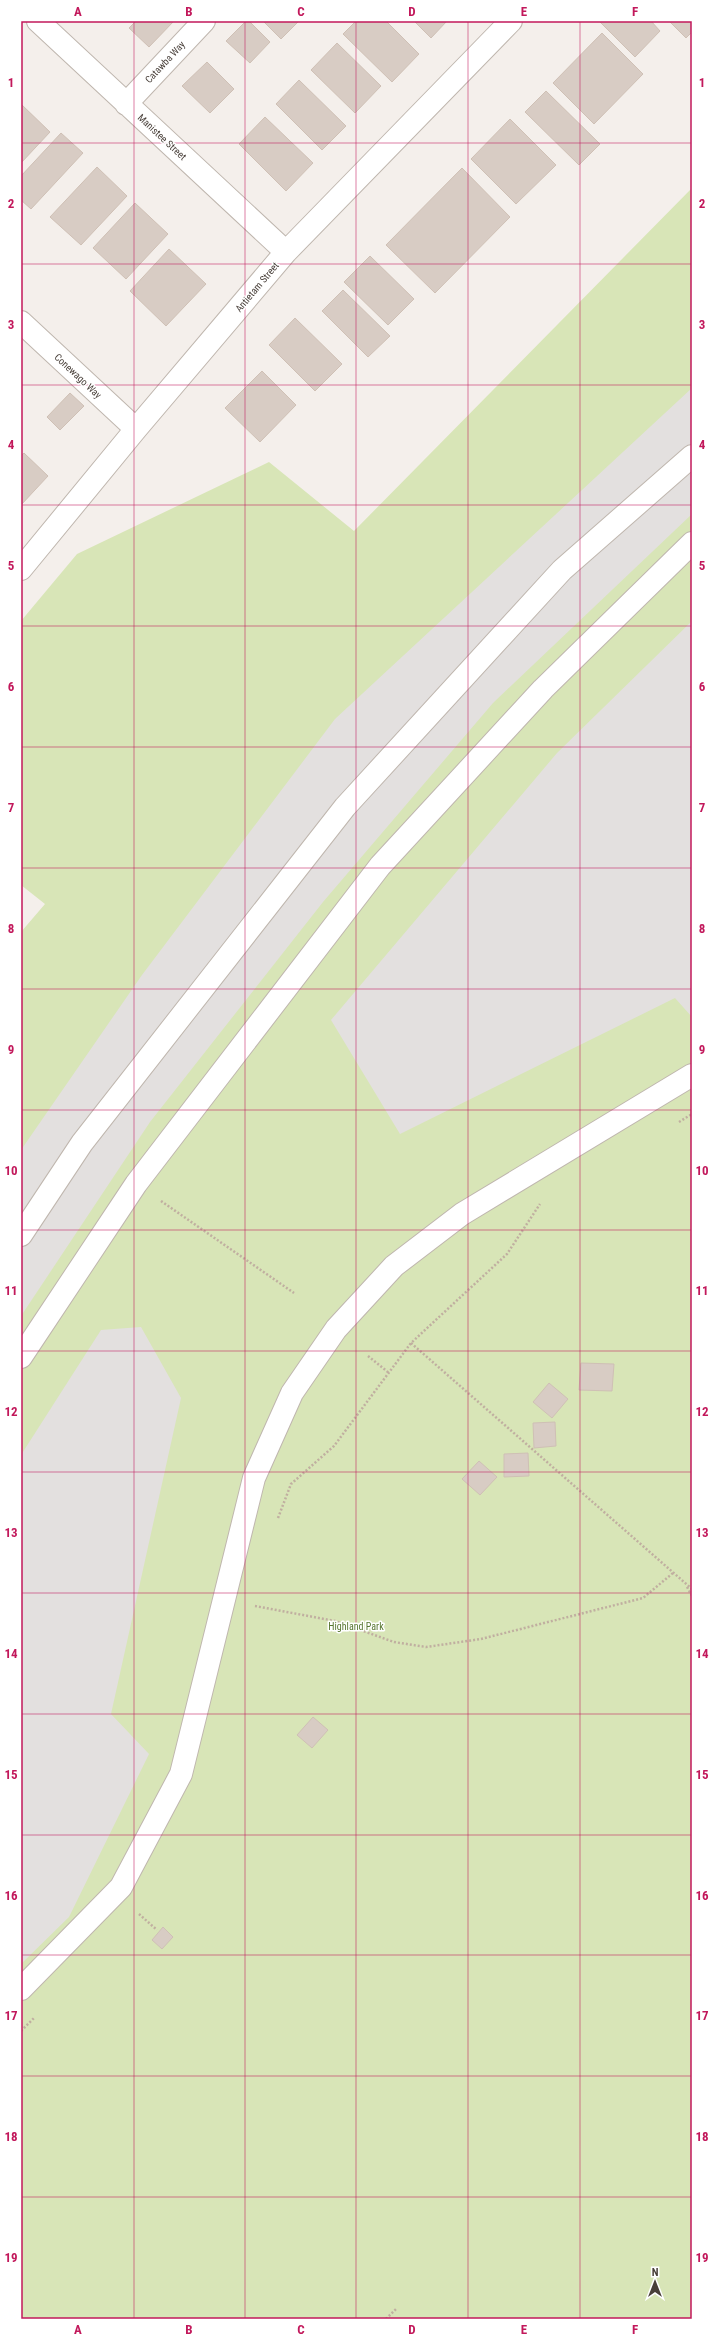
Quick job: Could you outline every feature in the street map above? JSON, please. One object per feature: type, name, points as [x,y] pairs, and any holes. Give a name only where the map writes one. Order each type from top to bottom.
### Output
[{"type":"street","name":"Manistee Street","points":[[38,21],[286,252]]},
{"type":"street","name":"Catawba Way","points":[[126,104],[204,21]]},
{"type":"street","name":"Antietam Street","points":[[21,569],[136,429],[286,252],[511,21]]},
{"type":"street","name":"Conewago Way","points":[[21,322],[136,429]]},
{"type":"street","points":[[21,1235],[82,1143],[345,807],[562,570],[692,456]]},
{"type":"street","points":[[21,1357],[136,1184],[380,866],[544,689],[692,543]]},
{"type":"street","points":[[21,1988],[121,1887],[181,1774],[254,1478],[292,1393],[336,1329],[394,1266],[462,1214],[692,1075]]},
{"type":"path","points":[[672,1126],[692,1114]]},
{"type":"path","points":[[136,1184],[294,1293]]},
{"type":"path","points":[[275,1526],[291,1484],[334,1446],[411,1343],[507,1254],[542,1201]]},
{"type":"path","points":[[411,1343],[673,1573],[685,1585],[692,1596]]},
{"type":"path","points":[[368,1356],[389,1373]]},
{"type":"path","points":[[255,1606],[335,1621],[394,1642],[426,1647],[480,1639],[643,1598],[673,1573]]},
{"type":"path","points":[[685,1585],[692,1589]]},
{"type":"path","points":[[254,1614],[257,1599]]},
{"type":"path","points":[[139,1914],[157,1930]]},
{"type":"path","points":[[386,2319],[396,2309]]},
{"type":"green space","name":"Highland Park","points":[[692,188],[692,2319],[21,2319],[21,932],[45,904],[21,885],[21,621],[77,554],[269,462],[354,531]]},
{"type":"shaded area","points":[[692,388],[692,514],[493,703],[323,902],[150,1122],[21,1316],[21,1150],[142,975],[335,719]]},
{"type":"shaded area","points":[[692,621],[692,1017],[675,998],[400,1134],[331,1020],[557,753]]},
{"type":"shaded area","points":[[141,1327],[181,1398],[111,1714],[149,1754],[69,1917],[21,1964],[21,1455],[101,1330]]},
{"type":"building","points":[[136,21],[174,21],[149,47],[129,28]]},
{"type":"building","points":[[246,21],[249,21],[270,42],[250,63],[226,41]]},
{"type":"building","points":[[263,21],[299,21],[281,39]]},
{"type":"building","points":[[356,21],[386,21],[419,54],[392,82],[343,34]]},
{"type":"building","points":[[414,21],[447,21],[431,38]]},
{"type":"building","points":[[599,21],[651,21],[660,31],[635,57]]},
{"type":"building","points":[[669,21],[692,21],[692,32],[686,38]]},
{"type":"building","points":[[602,33],[643,74],[594,124],[553,83]]},
{"type":"building","points":[[337,43],[381,86],[355,113],[311,70]]},
{"type":"building","points":[[207,62],[234,89],[210,113],[182,86]]},
{"type":"building","points":[[299,80],[346,126],[322,150],[276,104]]},
{"type":"building","points":[[546,91],[600,144],[579,165],[525,112]]},
{"type":"building","points":[[21,104],[50,132],[21,163]]},
{"type":"building","points":[[265,117],[313,163],[286,191],[239,144]]},
{"type":"building","points":[[510,119],[556,165],[516,204],[471,159]]},
{"type":"building","points":[[61,133],[83,153],[31,209],[21,200],[21,176]]},
{"type":"building","points":[[97,167],[127,196],[81,245],[50,217]]},
{"type":"building","points":[[462,168],[510,217],[435,293],[386,245]]},
{"type":"building","points":[[135,203],[168,234],[126,279],[93,248]]},
{"type":"building","points":[[169,249],[206,284],[166,326],[130,291]]},
{"type":"building","points":[[370,256],[414,299],[388,325],[344,282]]},
{"type":"building","points":[[343,290],[390,336],[368,357],[322,311]]},
{"type":"building","points":[[295,318],[342,364],[315,391],[269,345]]},
{"type":"building","points":[[262,371],[296,405],[260,442],[225,408]]},
{"type":"building","points":[[70,393],[84,406],[60,430],[47,417]]},
{"type":"building","points":[[24,453],[48,476],[21,505],[21,456]]},
{"type":"building","points":[[581,1363],[614,1364],[612,1391],[579,1390]]},
{"type":"building","points":[[549,1383],[568,1399],[552,1418],[533,1402]]},
{"type":"building","points":[[555,1422],[556,1446],[534,1448],[533,1423]]},
{"type":"building","points":[[528,1453],[529,1476],[504,1477],[504,1454]]},
{"type":"building","points":[[479,1461],[497,1477],[480,1495],[462,1479]]},
{"type":"building","points":[[313,1717],[328,1730],[312,1748],[297,1735]]},
{"type":"building","points":[[163,1927],[173,1937],[162,1949],[152,1940]]}]
